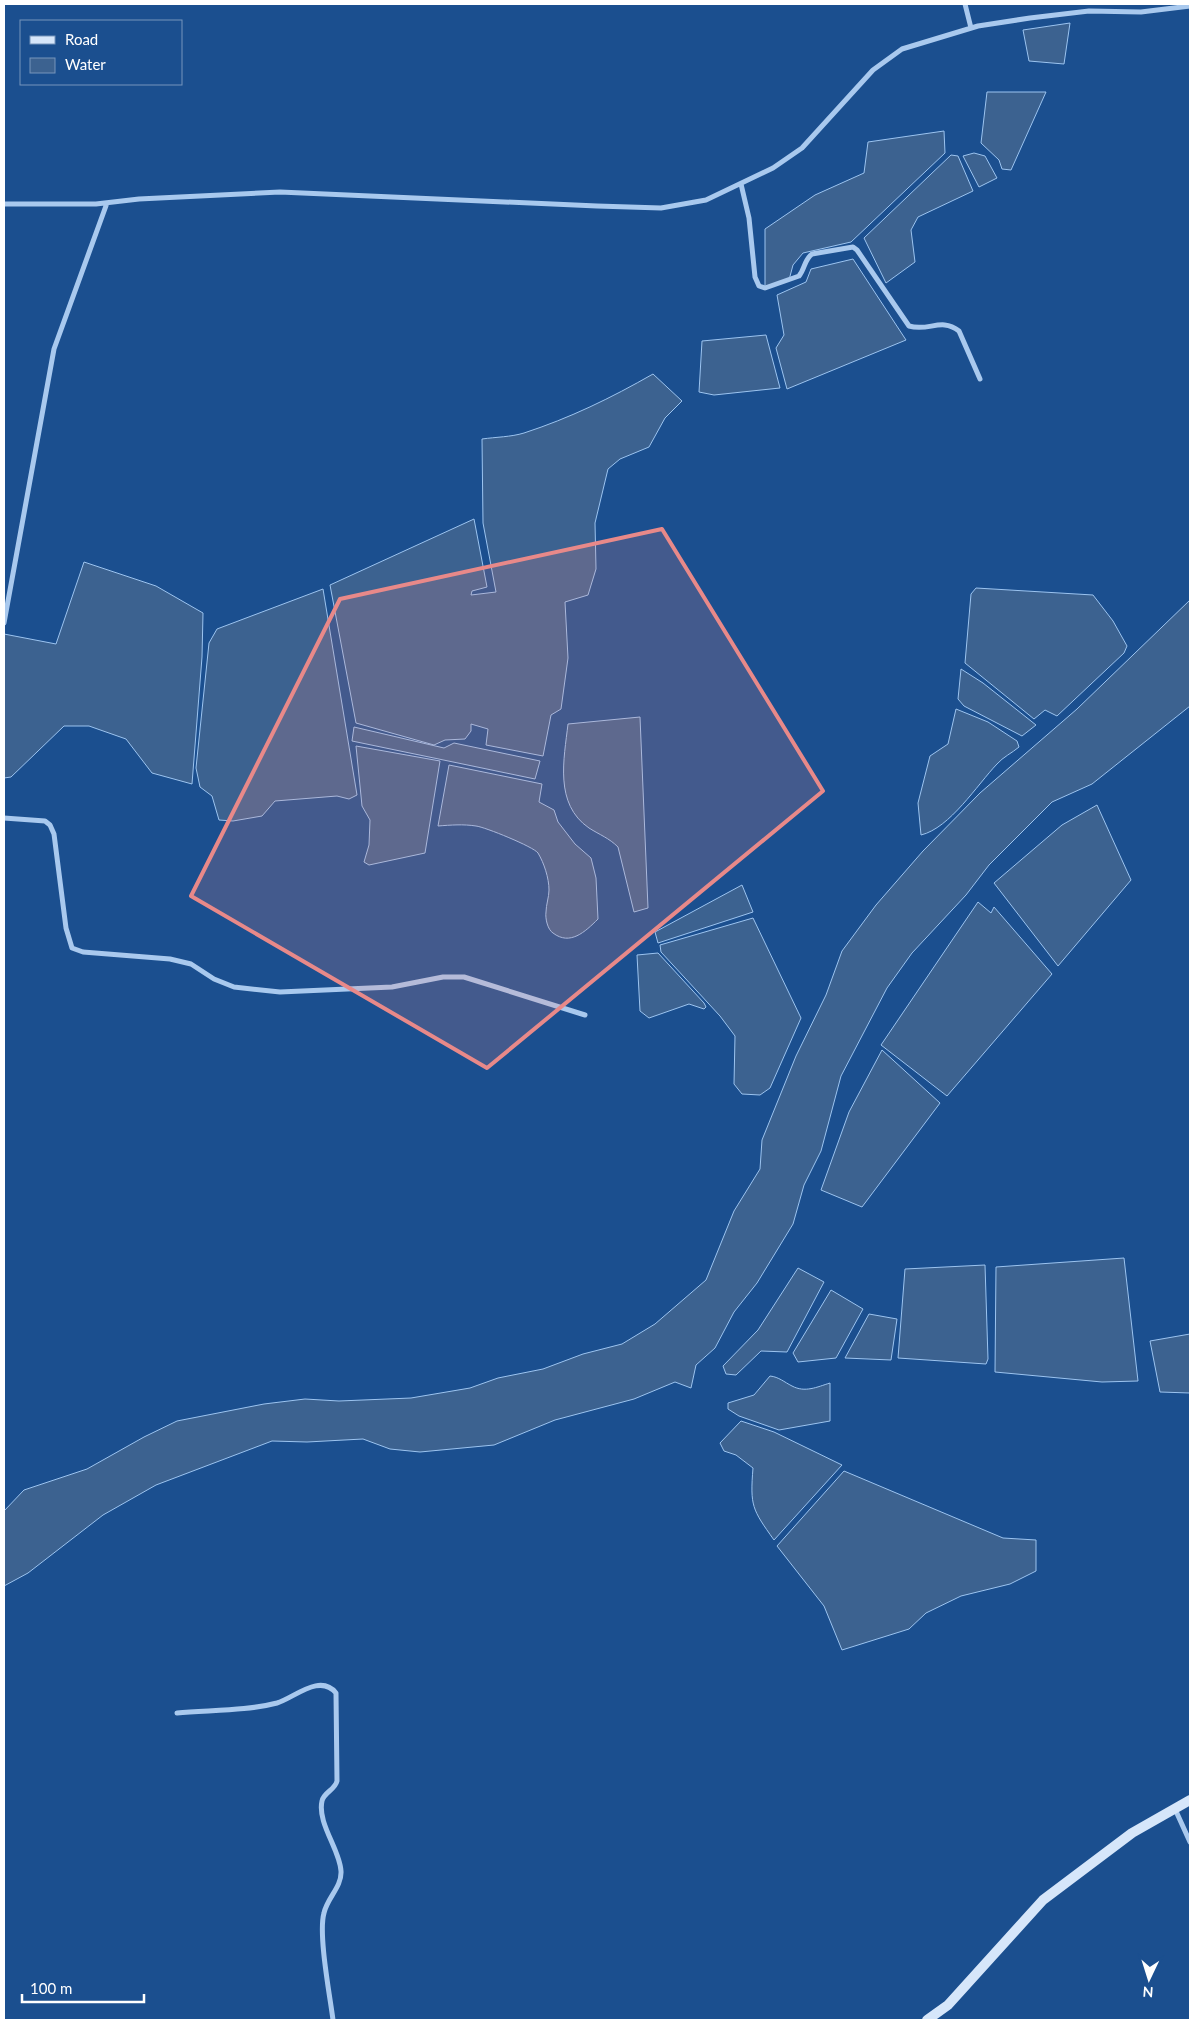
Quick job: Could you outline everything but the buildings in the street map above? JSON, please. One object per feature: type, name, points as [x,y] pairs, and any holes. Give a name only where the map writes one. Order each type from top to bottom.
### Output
[{"type":"street","points":[[965,4],[971,28]]},
{"type":"street","points":[[4,204],[107,203],[138,199],[280,192],[661,208],[706,200],[773,168],[802,148],[873,70],[902,49],[971,28],[1030,18],[1089,11],[1141,12],[1190,6]]},
{"type":"street","points":[[740,184],[749,218],[755,277],[759,286],[765,288],[799,276],[803,272],[806,258],[812,254],[852,247],[858,250],[909,326],[917,328],[943,323],[959,331],[980,378]]},
{"type":"street","points":[[4,623],[54,349],[107,203]]},
{"type":"street","points":[[4,818],[45,821],[50,825],[54,834],[66,928],[72,948],[82,952],[170,959],[191,964],[214,979],[234,987],[280,992],[392,987],[443,977],[464,977],[585,1015]]},
{"type":"street","points":[[177,1713],[277,1703],[310,1686],[326,1686],[336,1692],[337,1780],[336,1787],[324,1797],[322,1802],[327,1834],[336,1854],[341,1872],[337,1889],[324,1914],[323,1932],[333,2020]]},
{"type":"street","points":[[927,2020],[948,2004],[1043,1900],[1132,1833],[1190,1800]]},
{"type":"street","points":[[1175,1809],[1190,1842]]},
{"type":"highlighted area","points":[[662,529],[823,791],[487,1068],[191,896],[340,599]]},
{"type":"water","points":[[1070,23],[1064,64],[1029,61],[1023,30]]},
{"type":"water","points":[[987,92],[1046,92],[1011,170],[1002,169],[999,160],[981,143]]},
{"type":"water","points":[[944,131],[945,153],[851,242],[803,253],[793,265],[789,280],[765,288],[765,229],[815,195],[864,173],[868,142]]},
{"type":"water","points":[[974,153],[985,156],[997,178],[979,187],[963,156]]},
{"type":"water","points":[[951,155],[958,156],[973,191],[918,217],[911,230],[915,262],[886,283],[864,238]]},
{"type":"water","points":[[853,259],[906,340],[787,389],[776,348],[784,335],[777,295],[806,282],[811,269]]},
{"type":"water","points":[[766,335],[780,388],[714,395],[699,392],[702,341]]},
{"type":"water","points":[[653,374],[682,401],[665,418],[649,447],[620,459],[608,469],[595,523],[596,569],[588,595],[565,602],[568,658],[561,709],[551,715],[543,756],[486,745],[488,729],[471,724],[471,731],[465,739],[445,740],[434,745],[356,723],[330,585],[474,519],[487,587],[472,591],[471,595],[496,592],[483,523],[482,439],[519,434],[558,421],[606,399]]},
{"type":"water","points":[[84,562],[156,586],[203,613],[202,657],[192,784],[152,773],[126,739],[89,726],[64,726],[11,777],[4,778],[4,634],[56,644]]},
{"type":"water","points":[[976,588],[1093,595],[1113,621],[1127,646],[1124,653],[1057,716],[1045,710],[1034,719],[965,663],[971,594]]},
{"type":"water","points":[[323,589],[357,795],[349,799],[337,796],[275,801],[262,816],[233,821],[219,820],[212,796],[200,787],[196,768],[209,643],[217,629]]},
{"type":"water","points":[[1190,600],[1190,706],[1092,784],[1052,802],[989,865],[966,895],[912,953],[887,988],[841,1076],[821,1151],[804,1185],[793,1224],[757,1283],[734,1312],[715,1348],[696,1365],[691,1388],[675,1382],[634,1399],[555,1420],[494,1445],[420,1452],[390,1449],[363,1439],[307,1442],[272,1441],[156,1485],[103,1515],[28,1573],[4,1586],[4,1511],[24,1490],[87,1469],[177,1421],[264,1404],[305,1399],[339,1401],[411,1398],[470,1388],[498,1378],[543,1369],[583,1354],[622,1344],[655,1324],[706,1280],[734,1211],[760,1169],[762,1140],[796,1056],[826,995],[842,951],[876,905],[923,851],[980,793],[1077,709]]},
{"type":"water","points":[[961,669],[983,683],[1036,725],[1022,736],[964,706],[958,699]]},
{"type":"water","points":[[956,709],[988,722],[1017,741],[1019,747],[999,762],[953,815],[932,831],[921,835],[918,803],[930,756],[948,744]]},
{"type":"water","points":[[640,717],[648,908],[634,912],[618,847],[589,828],[570,807],[566,794],[564,766],[568,724]]},
{"type":"water","points":[[354,727],[444,748],[454,743],[540,761],[535,779],[352,741]]},
{"type":"water","points":[[356,746],[440,761],[425,853],[369,865],[364,862],[369,845],[370,820],[362,806]]},
{"type":"water","points":[[449,765],[542,784],[539,802],[554,810],[558,822],[575,844],[591,858],[596,878],[598,919],[588,929],[577,936],[565,938],[559,937],[550,929],[547,924],[546,915],[549,893],[548,881],[542,861],[535,850],[481,827],[471,825],[438,826]]},
{"type":"water","points":[[1097,805],[1131,880],[1058,966],[994,883],[1062,825]]},
{"type":"water","points":[[742,885],[753,912],[658,943],[655,932]]},
{"type":"water","points":[[978,902],[991,913],[994,907],[1052,974],[947,1096],[881,1045]]},
{"type":"water","points":[[753,918],[801,1018],[770,1088],[760,1095],[742,1094],[734,1084],[735,1036],[720,1016],[661,952],[660,945]]},
{"type":"water","points":[[658,953],[704,1003],[706,1007],[704,1009],[689,1004],[649,1018],[640,1011],[637,955]]},
{"type":"water","points":[[882,1050],[940,1103],[862,1207],[821,1190],[849,1112]]},
{"type":"water","points":[[1124,1258],[1138,1381],[1102,1382],[995,1372],[996,1267]]},
{"type":"water","points":[[985,1265],[988,1359],[986,1364],[898,1358],[905,1269]]},
{"type":"water","points":[[798,1268],[824,1282],[787,1352],[761,1351],[736,1375],[726,1374],[723,1366],[758,1330]]},
{"type":"water","points":[[831,1290],[863,1309],[836,1358],[798,1362],[793,1353]]},
{"type":"water","points":[[869,1314],[897,1319],[891,1360],[845,1358]]},
{"type":"water","points":[[1190,1334],[1190,1393],[1160,1392],[1150,1341]]},
{"type":"water","points":[[770,1376],[802,1389],[811,1389],[830,1383],[830,1421],[779,1430],[739,1416],[728,1409],[728,1403],[754,1395]]},
{"type":"water","points":[[741,1421],[774,1432],[842,1465],[774,1540],[754,1507],[752,1491],[753,1468],[736,1455],[724,1451],[720,1443]]},
{"type":"water","points":[[844,1471],[1003,1538],[1036,1540],[1036,1571],[1010,1584],[961,1596],[926,1613],[909,1629],[842,1650],[824,1606],[777,1546]]}]
